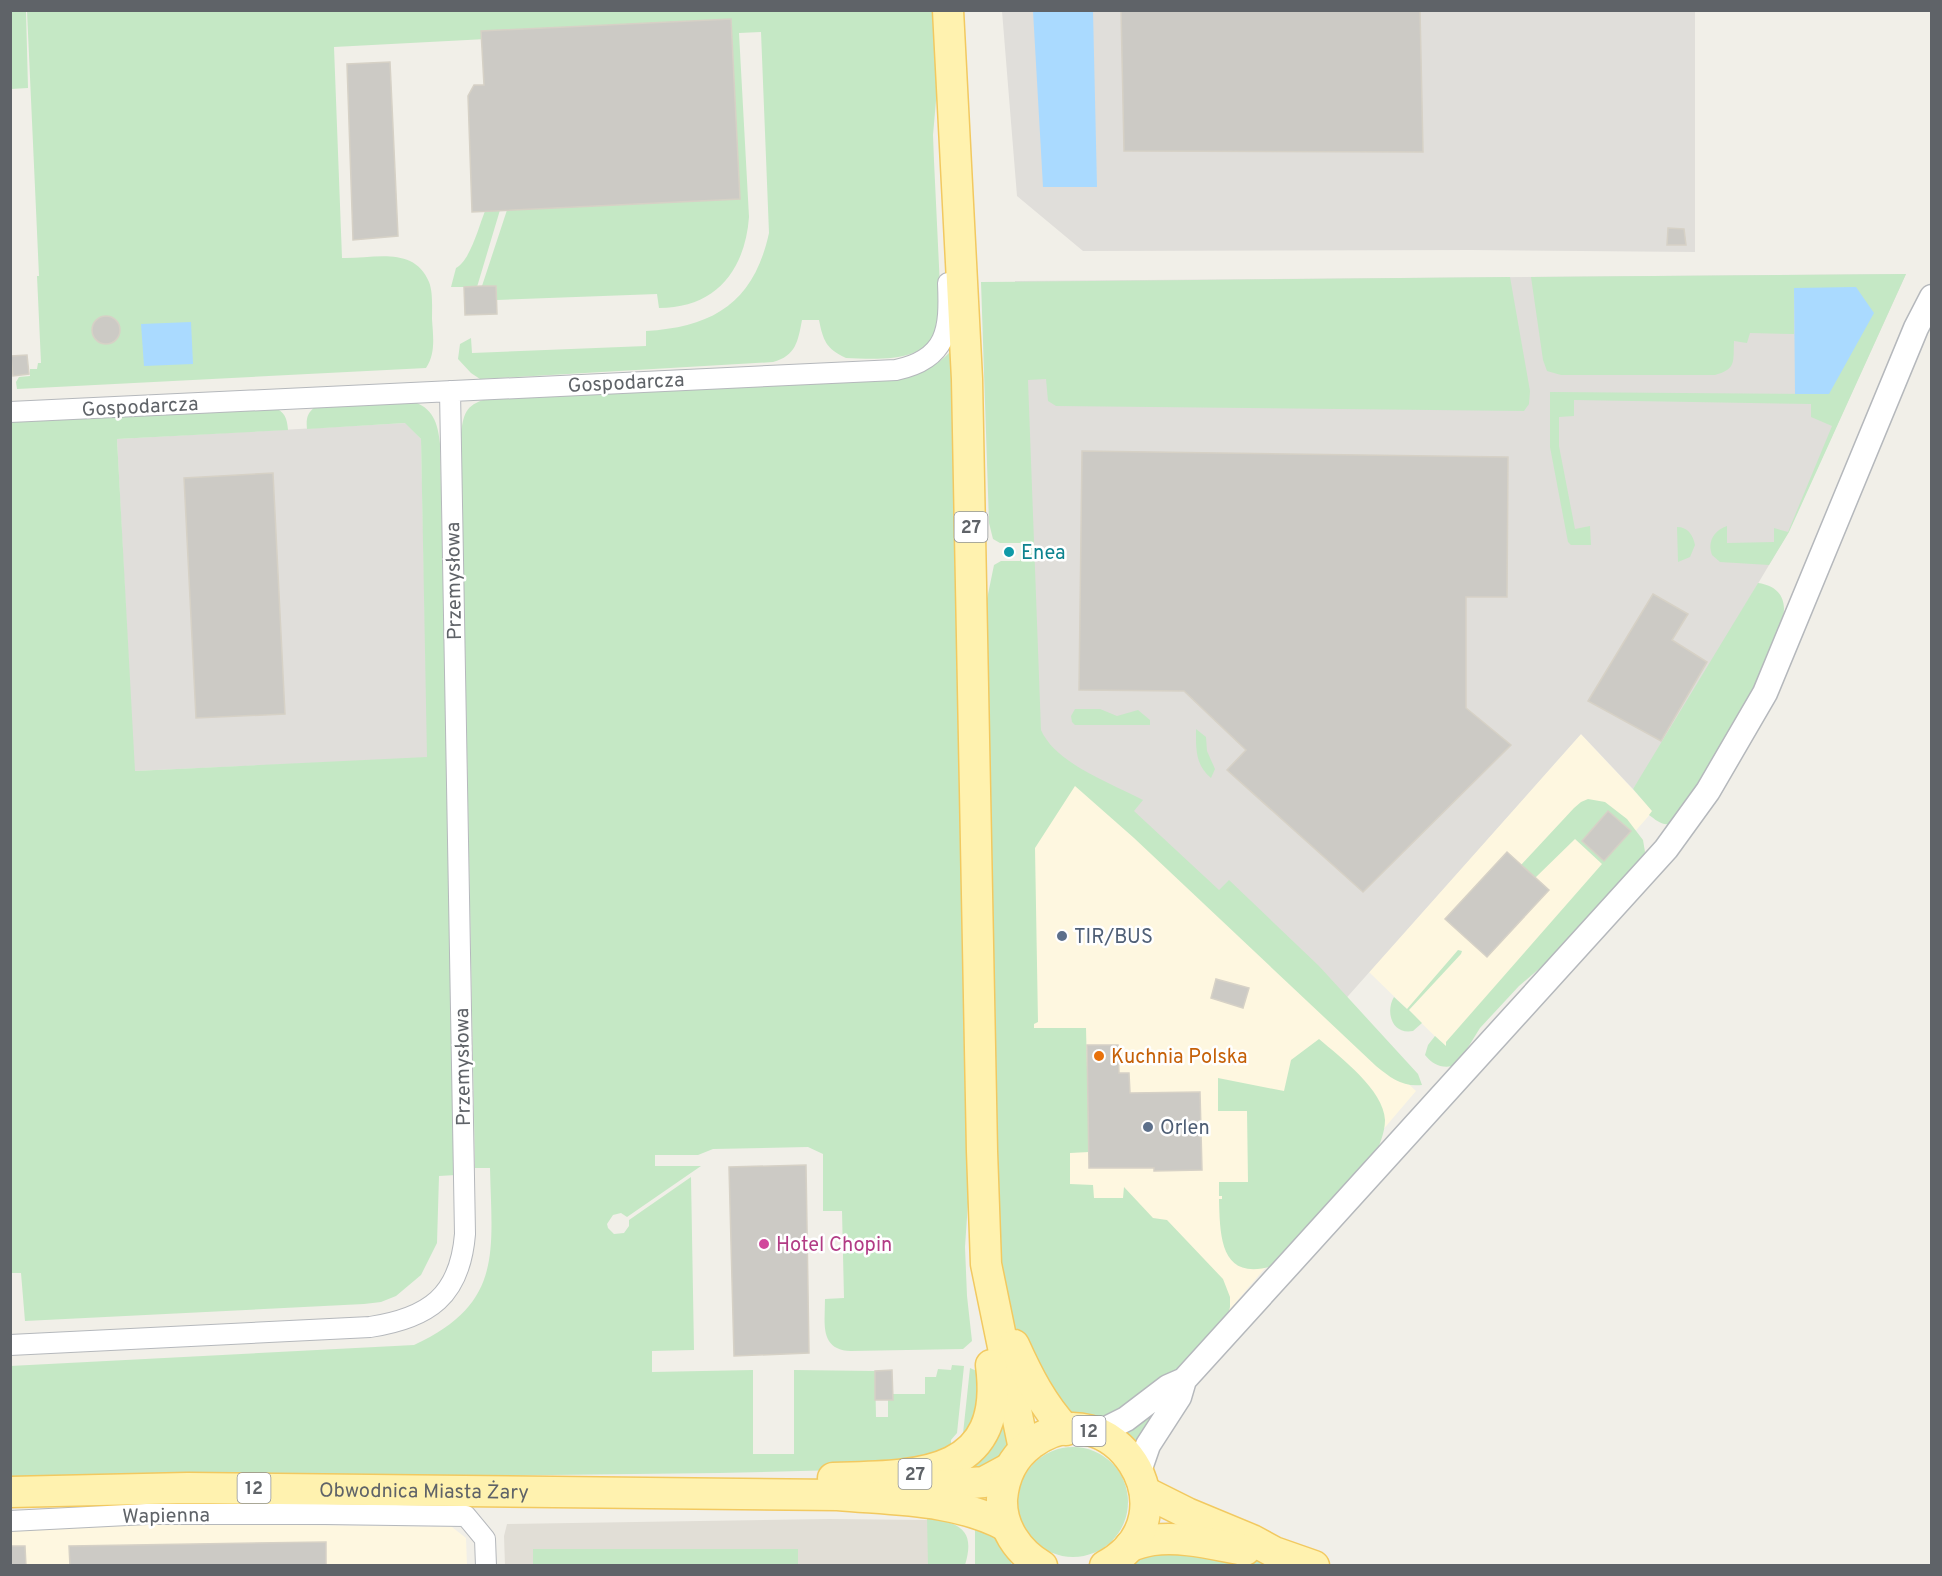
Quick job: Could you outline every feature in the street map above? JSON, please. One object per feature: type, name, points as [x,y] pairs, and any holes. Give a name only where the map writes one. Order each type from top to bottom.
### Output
[{"type":"main road","name":"27","points":[[948,10],[967,379],[986,1264],[1017,1459]]},
{"type":"main road","name":"27","points":[[591,1493],[705,1480],[914,1474],[943,1466],[969,1450],[978,1441],[987,1425],[993,1407],[994,1388],[989,1351],[972,1274],[971,1227],[982,1151]]},
{"type":"main road","name":"27","points":[[994,1308],[1048,1411],[1066,1430]]},
{"type":"main road","name":"12","points":[[838,1495],[984,1482],[1045,1436],[1066,1430],[1082,1430],[1098,1433],[1122,1448],[1142,1481],[1187,1513],[1252,1540],[1274,1552],[1314,1566]]},
{"type":"main road","points":[[1015,1546],[1002,1503],[1003,1490],[1017,1459]]},
{"type":"main road","name":"12","points":[[1105,1566],[1130,1546],[1143,1521],[1142,1481]]},
{"type":"main road","name":"Obwodnica Miasta Żary","points":[[10,1492],[199,1488],[838,1495]]},
{"type":"main road","name":"12","points":[[838,1495],[922,1502],[969,1510],[1042,1566]]},
{"type":"main road","name":"12","points":[[1130,1546],[1152,1540],[1184,1540],[1250,1551],[1274,1552]]},
{"type":"street","name":"Gospodarcza","points":[[10,412],[896,370],[921,363],[929,358],[942,341],[948,318],[941,154],[951,54]]},
{"type":"street","points":[[1098,1433],[1126,1419],[1168,1387],[1184,1380],[1666,849],[1708,791],[1765,693],[1916,328],[1932,297]]},
{"type":"street","name":"Przemysłowa","points":[[10,1345],[370,1327],[391,1324],[410,1318],[429,1307],[445,1294],[460,1268],[465,1234],[450,391]]},
{"type":"street","points":[[1142,1481],[1148,1444],[1179,1397],[1184,1380]]},
{"type":"street","name":"Wapienna","points":[[10,1521],[147,1514],[466,1516],[485,1539],[486,1566]]},
{"type":"shaded area","points":[[1002,11],[1695,11],[1695,252],[1083,251],[1017,196]]},
{"type":"shaded area","points":[[1906,274],[1788,533],[1655,757],[1633,789],[1581,734],[1333,1013],[1007,719],[1028,603],[1015,281]]},
{"type":"shaded area","points":[[406,423],[421,439],[428,758],[134,771],[117,439]]},
{"type":"shaded area","points":[[1007,719],[1333,1013],[1416,1091],[1231,1308],[1175,1368],[1063,1404]]},
{"type":"shaded area","points":[[1581,734],[1653,811],[1446,1047],[1369,972]]},
{"type":"shaded area","points":[[829,1519],[928,1520],[929,1565],[505,1566],[504,1536],[507,1524]]},
{"type":"shaded area","points":[[125,1523],[452,1527],[466,1538],[467,1565],[11,1566],[11,1527]]},
{"type":"green space","points":[[11,10],[26,11],[28,88],[11,89]]},
{"type":"green space","points":[[27,11],[936,11],[938,78],[933,135],[941,308],[939,327],[933,339],[924,348],[899,357],[846,358],[826,343],[819,320],[802,320],[795,347],[787,356],[773,362],[480,379],[458,359],[460,344],[471,338],[472,353],[646,346],[646,331],[692,324],[727,306],[741,293],[753,277],[769,233],[761,32],[739,33],[749,217],[741,254],[734,270],[724,283],[711,293],[679,306],[659,308],[657,294],[497,300],[496,286],[482,286],[507,210],[739,199],[731,26],[334,47],[342,258],[391,256],[403,258],[422,270],[429,282],[432,300],[433,344],[426,368],[17,389],[16,382],[19,377],[30,376],[30,369],[37,369],[38,363],[41,363]]},
{"type":"green space","points":[[500,210],[477,287],[451,287],[456,268],[470,251],[485,211]]},
{"type":"green space","points":[[1906,274],[1789,532],[1769,565],[1720,562],[1712,555],[1711,541],[1718,530],[1727,526],[1727,543],[1774,542],[1774,528],[1788,532],[1832,426],[1811,417],[1811,404],[1574,400],[1574,416],[1559,417],[1559,446],[1575,529],[1590,526],[1591,545],[1571,545],[1568,542],[1550,447],[1550,392],[1829,394],[1794,288],[1794,334],[1750,333],[1747,343],[1734,341],[1732,363],[1722,373],[1715,375],[1561,375],[1547,371],[1543,360],[1531,277]]},
{"type":"green space","points":[[1510,277],[1530,391],[1529,404],[1524,411],[1056,406],[1048,401],[1046,379],[1028,380],[1041,730],[1048,742],[1071,763],[1143,800],[1134,811],[1219,890],[1229,880],[1319,966],[1418,1074],[1422,1085],[1403,1083],[1376,1066],[1134,838],[1075,786],[1035,848],[1038,1022],[1034,1024],[1034,1028],[1086,1028],[1089,1152],[1070,1153],[1070,1184],[1093,1185],[1094,1198],[1123,1198],[1124,1187],[1153,1218],[1167,1220],[1223,1279],[1230,1297],[1228,1315],[1198,1351],[1150,1395],[1120,1417],[1076,1422],[1019,1342],[998,1272],[985,680],[987,599],[994,565],[1001,561],[1020,561],[1020,543],[1000,543],[993,539],[989,523],[981,282]]},
{"type":"green space","points":[[955,347],[970,1173],[965,1247],[972,1341],[963,1349],[851,1351],[833,1346],[826,1334],[825,1299],[844,1298],[842,1211],[823,1211],[823,1154],[808,1147],[713,1149],[698,1155],[655,1155],[655,1166],[701,1166],[627,1217],[621,1213],[613,1215],[607,1224],[614,1234],[624,1233],[629,1226],[629,1220],[691,1177],[694,1350],[652,1351],[652,1372],[753,1370],[753,1454],[794,1454],[794,1370],[875,1371],[876,1417],[888,1417],[888,1400],[893,1400],[893,1394],[925,1394],[925,1377],[936,1377],[938,1369],[951,1370],[952,1365],[964,1366],[957,1433],[951,1440],[951,1454],[839,1470],[11,1481],[10,1366],[414,1345],[443,1329],[464,1312],[478,1293],[486,1273],[491,1226],[490,1168],[475,1168],[461,433],[468,410],[476,403],[490,398],[908,376],[934,365]]},
{"type":"green space","points":[[411,401],[425,407],[433,417],[438,429],[440,444],[456,1175],[439,1176],[437,1243],[421,1275],[396,1296],[381,1302],[25,1321],[21,1273],[11,1273],[11,421],[274,408],[281,411],[286,419],[288,430],[117,439],[135,771],[427,757],[421,439],[405,423],[307,429],[307,419],[315,407]]},
{"type":"green space","points":[[1677,527],[1689,532],[1695,545],[1690,557],[1678,562]]},
{"type":"green space","points":[[1758,583],[1773,588],[1782,598],[1784,615],[1779,631],[1750,698],[1726,741],[1672,823],[1663,824],[1649,815],[1652,811],[1633,789]]},
{"type":"green space","points":[[1075,709],[1100,709],[1117,716],[1138,710],[1150,720],[1150,725],[1075,725],[1071,716]]},
{"type":"green space","points":[[1196,729],[1206,737],[1207,751],[1215,769],[1211,778],[1199,762]]},
{"type":"green space","points":[[1588,799],[1605,802],[1627,819],[1643,840],[1645,852],[1643,859],[1575,938],[1519,986],[1480,1028],[1457,1065],[1447,1067],[1435,1064],[1425,1055],[1428,1045],[1435,1036],[1446,1046],[1446,1042],[1602,864],[1575,839],[1535,878],[1521,865],[1574,808]]},
{"type":"green space","points":[[1458,950],[1462,951],[1461,954],[1409,1010],[1422,1023],[1413,1031],[1406,1031],[1395,1026],[1390,1009],[1394,997],[1407,1009]]},
{"type":"green space","points":[[1319,1039],[1360,1075],[1377,1097],[1385,1120],[1382,1139],[1375,1156],[1276,1265],[1258,1269],[1244,1268],[1234,1263],[1223,1243],[1219,1199],[1222,1199],[1222,1196],[1219,1196],[1219,1182],[1248,1182],[1247,1111],[1218,1111],[1218,1078],[1284,1091],[1291,1060]]},
{"type":"green space","points":[[970,1368],[979,1372],[987,1388],[962,1443]]},
{"type":"green space","points":[[1164,1400],[1135,1445],[1122,1434]]},
{"type":"green space","points":[[1000,1409],[1011,1449],[977,1475],[973,1457]]},
{"type":"green space","points":[[1073,1447],[1094,1451],[1112,1463],[1124,1481],[1128,1502],[1124,1523],[1112,1541],[1094,1553],[1073,1557],[1052,1553],[1034,1541],[1022,1523],[1018,1502],[1022,1481],[1034,1463],[1052,1451]]},
{"type":"green space","points":[[927,1517],[948,1522],[962,1530],[968,1543],[965,1565],[928,1565]]},
{"type":"green space","points":[[975,1521],[999,1539],[1012,1565],[975,1565]]},
{"type":"green space","points":[[1179,1546],[1272,1565],[1127,1566],[1132,1560]]},
{"type":"green space","points":[[533,1549],[798,1549],[798,1565],[533,1565]]},
{"type":"water","points":[[1033,11],[1093,11],[1097,187],[1043,187]]},
{"type":"water","points":[[1856,287],[1874,313],[1829,394],[1795,394],[1794,288]]},
{"type":"water","points":[[191,322],[193,364],[144,366],[141,324]]},
{"type":"building","points":[[1121,10],[1420,10],[1423,152],[1124,151]]},
{"type":"building","points":[[731,19],[740,199],[472,212],[468,96],[474,85],[484,85],[481,31]]},
{"type":"building","points":[[390,62],[398,236],[353,240],[347,64]]},
{"type":"building","points":[[1668,228],[1684,229],[1686,245],[1667,245]]},
{"type":"building","points":[[496,286],[497,314],[465,315],[464,287]]},
{"type":"building","points":[[106,316],[116,320],[120,330],[116,340],[106,344],[96,340],[92,330],[96,320]]},
{"type":"building","points":[[27,355],[29,374],[13,376],[11,356]]},
{"type":"building","points":[[1082,451],[1508,457],[1507,597],[1466,597],[1466,708],[1511,745],[1363,892],[1227,770],[1246,750],[1184,691],[1079,690]]},
{"type":"building","points":[[273,473],[285,714],[196,718],[184,478]]},
{"type":"building","points":[[1653,594],[1688,614],[1672,640],[1707,662],[1661,741],[1588,701]]},
{"type":"building","points":[[1608,811],[1631,831],[1604,861],[1582,841]]},
{"type":"building","points":[[1507,852],[1549,890],[1487,957],[1445,919]]},
{"type":"building","points":[[1216,979],[1249,988],[1243,1008],[1211,998]]},
{"type":"building","points":[[1087,1045],[1118,1045],[1119,1073],[1129,1073],[1130,1093],[1200,1092],[1202,1170],[1154,1171],[1154,1168],[1089,1168]]},
{"type":"building","points":[[806,1165],[809,1353],[734,1356],[729,1167]]},
{"type":"building","points":[[892,1370],[893,1400],[875,1400],[875,1371]]},
{"type":"building","points":[[326,1542],[326,1566],[70,1566],[69,1546]]},
{"type":"building","points":[[10,1546],[25,1546],[26,1566],[10,1566]]},
{"type":"place","name":"Enea","points":[[1009,552]]},
{"type":"place","name":"TIR/BUS","points":[[1062,936]]},
{"type":"place","name":"Kuchnia Polska","points":[[1099,1056]]},
{"type":"place","name":"Orlen","points":[[1148,1127]]},
{"type":"place","name":"Hotel Chopin","points":[[764,1244]]}]
